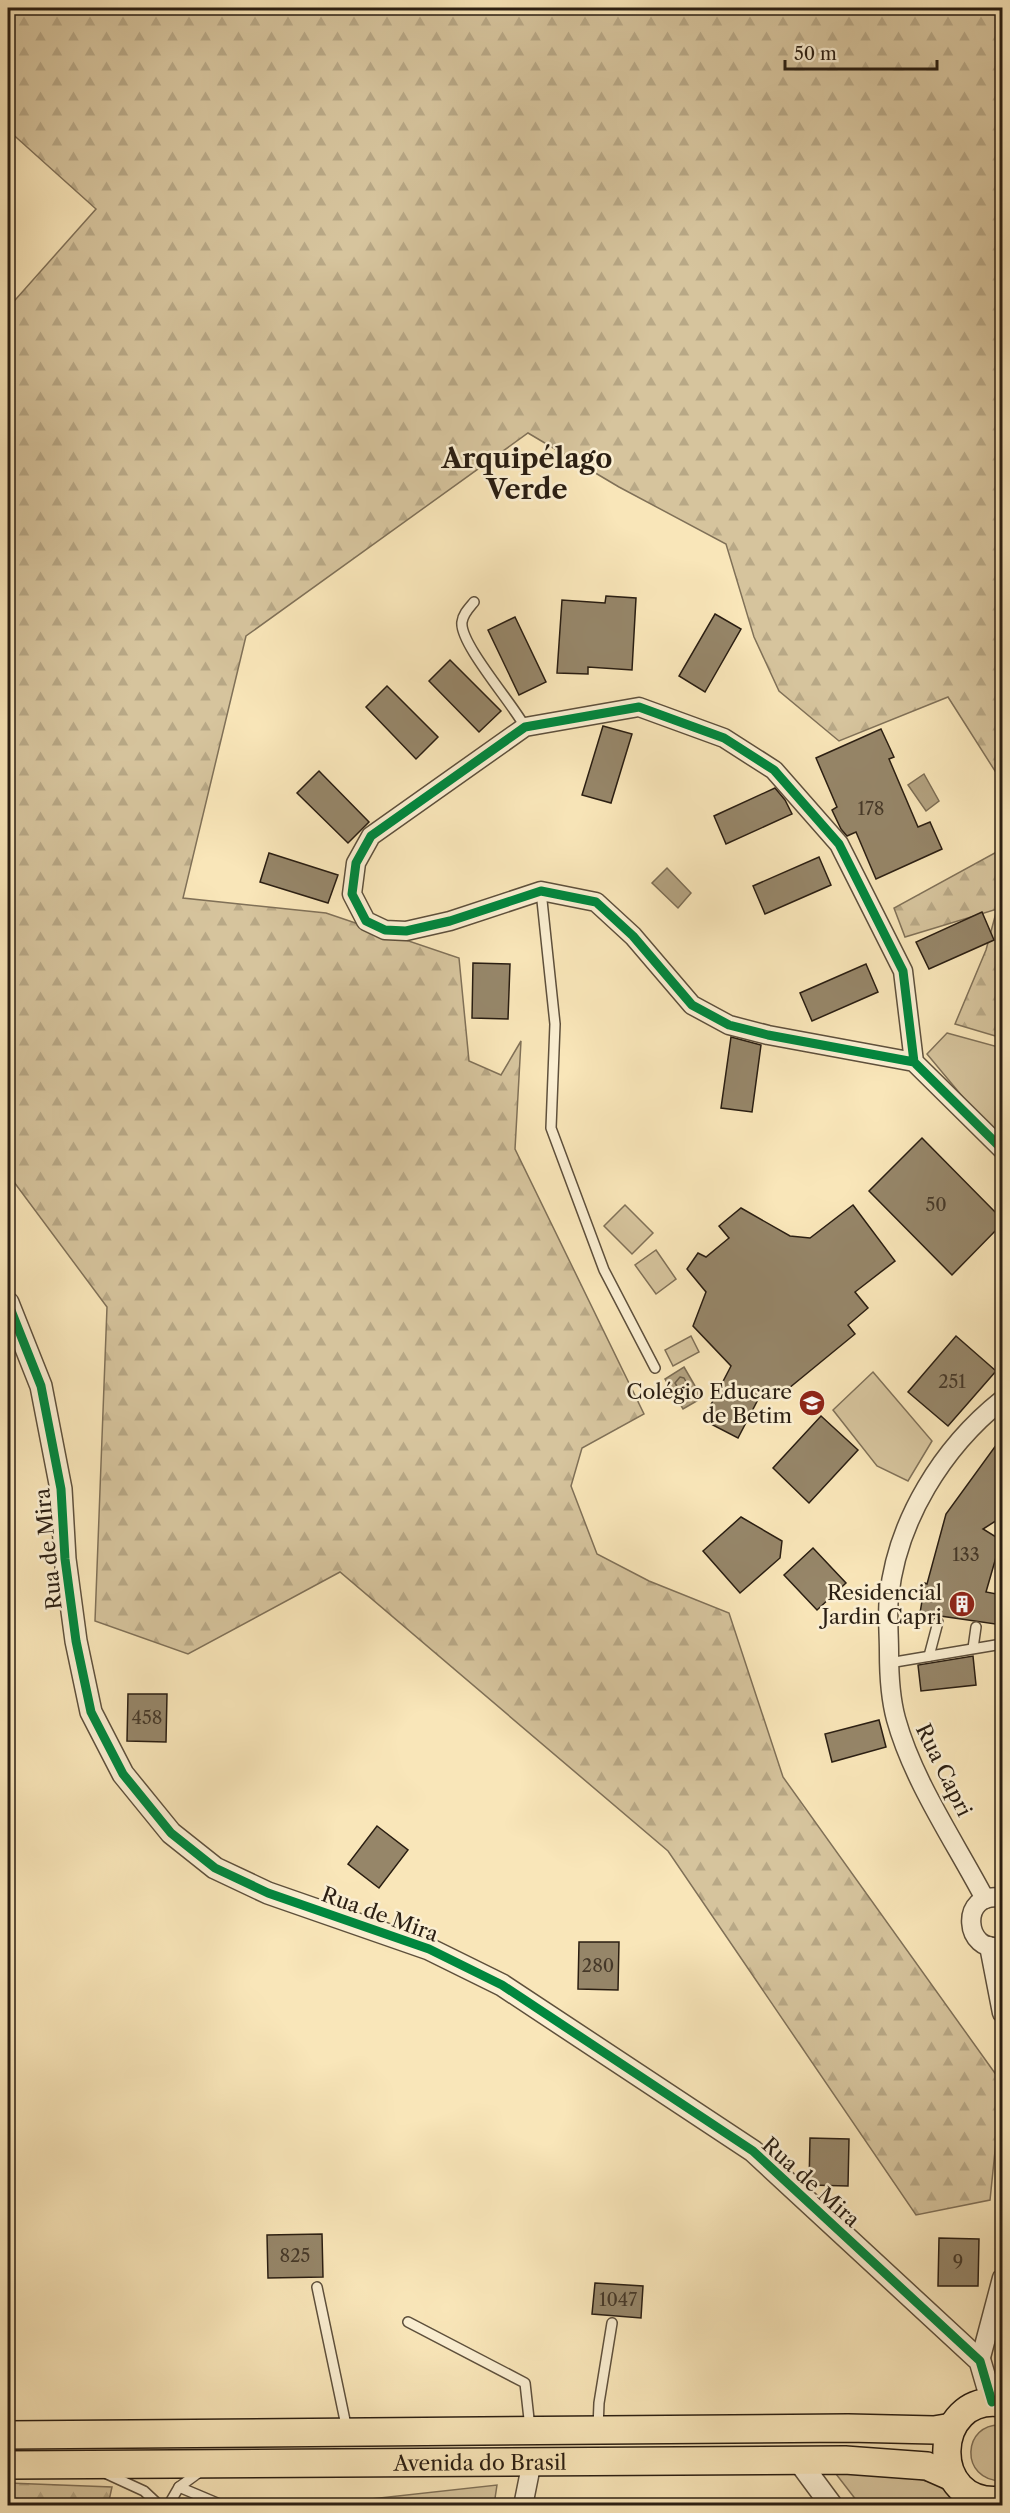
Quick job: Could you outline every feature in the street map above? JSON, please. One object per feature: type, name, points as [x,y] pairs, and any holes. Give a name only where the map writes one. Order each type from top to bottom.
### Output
[{"type":"main road","points":[[965,2492],[946,2452],[952,2427],[973,2408],[997,2403]]},
{"type":"main road","name":"Avenida do Brasil","points":[[8,2435],[848,2428],[934,2430],[952,2427]]},
{"type":"main road","name":"Avenida do Brasil","points":[[8,2464],[798,2460],[927,2466],[965,2492],[981,2499],[1002,2500]]},
{"type":"street","points":[[914,1062],[903,971],[839,844],[774,770],[724,738],[639,707],[525,727],[371,836],[356,863],[352,894],[366,921],[386,930],[406,931],[450,921],[541,891],[596,902],[633,936],[692,1005],[729,1025],[768,1035],[914,1062],[1002,1149]]},
{"type":"street","name":"Rua de Mira","points":[[8,1303],[41,1386],[61,1489],[65,1559],[73,1617],[91,1712],[123,1774],[171,1833],[215,1868],[268,1893],[429,1949],[501,1985],[753,2151],[980,2361]]},
{"type":"street","name":"Rua Capri","points":[[1002,1401],[954,1446],[935,1470],[920,1499],[901,1548],[889,1597],[889,1663],[896,1718],[909,1757],[994,1898],[973,1912],[971,1927],[974,1935],[996,1946],[1002,2013]]},
{"type":"street","points":[[997,2403],[980,2361],[1002,2278]]},
{"type":"street","points":[[798,2460],[832,2505]]},
{"type":"street","points":[[523,2505],[532,2461]]},
{"type":"lane","points":[[474,602],[463,617],[461,625],[470,647],[525,727]]},
{"type":"lane","points":[[541,891],[555,1024],[551,1128],[604,1270],[655,1368]]},
{"type":"lane","points":[[929,1656],[938,1622]]},
{"type":"lane","points":[[973,1648],[976,1627]]},
{"type":"lane","points":[[889,1663],[1002,1644]]},
{"type":"lane","points":[[317,2287],[347,2432]]},
{"type":"lane","points":[[408,2322],[525,2383],[530,2431]]},
{"type":"lane","points":[[598,2430],[599,2403],[612,2323]]},
{"type":"lane","points":[[168,2505],[179,2487],[214,2462]]},
{"type":"lane","points":[[86,2464],[144,2490],[160,2505]]},
{"type":"lane","points":[[179,2487],[224,2505]]},
{"type":"green space","points":[[8,8],[1002,8],[1002,782],[948,697],[839,741],[779,691],[754,637],[726,544],[619,487],[528,433],[246,636],[183,898],[326,913],[459,958],[469,1061],[501,1075],[521,1041],[515,1149],[644,1414],[582,1448],[571,1486],[597,1554],[649,1581],[729,1613],[783,1777],[1002,2083],[990,2200],[916,2215],[668,1851],[340,1572],[188,1654],[95,1621],[107,1307],[8,1174],[8,308],[96,209],[8,130]]},
{"type":"green space","points":[[1002,849],[1002,1038],[955,1024],[986,950],[997,909],[905,937],[894,908]]},
{"type":"green space","points":[[947,1033],[1002,1048],[1002,1144],[927,1054]]},
{"type":"green space","points":[[625,1205],[653,1233],[632,1254],[604,1226]]},
{"type":"green space","points":[[656,1250],[676,1279],[656,1294],[635,1265]]},
{"type":"green space","points":[[691,1336],[699,1352],[673,1366],[665,1350]]},
{"type":"green space","points":[[873,1372],[932,1441],[908,1481],[877,1466],[833,1410]]},
{"type":"green space","points":[[1002,2425],[1002,2481],[988,2478],[978,2472],[971,2452],[973,2441],[979,2432],[989,2427]]},
{"type":"green space","points":[[836,2474],[899,2474],[938,2484],[966,2505],[860,2505]]},
{"type":"green space","points":[[8,2483],[112,2487],[108,2505],[8,2506]]},
{"type":"green space","points":[[497,2485],[494,2505],[316,2505]]},
{"type":"water","points":[[924,774],[939,801],[926,811],[908,785]]},
{"type":"water","points":[[667,868],[691,893],[678,908],[652,883]]},
{"type":"water","points":[[684,1367],[702,1398],[683,1409],[665,1379]]},
{"type":"building","points":[[606,596],[636,598],[632,670],[588,667],[588,674],[557,673],[562,600],[605,603]]},
{"type":"building","points":[[715,614],[741,629],[705,692],[679,676]]},
{"type":"building","points":[[515,617],[546,682],[519,695],[488,630]]},
{"type":"building","points":[[450,660],[501,711],[479,732],[429,681]]},
{"type":"building","points":[[387,686],[438,737],[416,759],[366,707]]},
{"type":"building","points":[[603,726],[632,734],[611,803],[582,795]]},
{"type":"building","points":[[881,729],[894,757],[889,759],[918,827],[930,822],[942,849],[876,879],[856,832],[847,836],[841,829],[832,810],[837,807],[816,758]]},
{"type":"building","points":[[319,771],[369,822],[348,843],[297,793]]},
{"type":"building","points":[[775,788],[785,800],[792,814],[726,844],[714,816]]},
{"type":"building","points":[[269,853],[338,875],[328,903],[260,882]]},
{"type":"building","points":[[819,857],[831,885],[765,914],[753,886]]},
{"type":"building","points":[[982,912],[994,940],[929,969],[916,942]]},
{"type":"building","points":[[473,963],[510,964],[508,1019],[472,1018]]},
{"type":"building","points":[[866,964],[878,992],[812,1021],[800,993]]},
{"type":"building","points":[[731,1037],[761,1045],[752,1112],[721,1108]]},
{"type":"building","points":[[922,1138],[1002,1219],[1002,1224],[952,1275],[869,1191]]},
{"type":"building","points":[[853,1205],[895,1261],[855,1292],[868,1308],[848,1325],[855,1334],[783,1393],[763,1390],[738,1438],[703,1420],[731,1366],[693,1326],[706,1292],[687,1269],[698,1253],[706,1257],[729,1238],[719,1226],[741,1208],[790,1236],[810,1238]]},
{"type":"building","points":[[956,1336],[996,1371],[948,1426],[908,1392]]},
{"type":"building","points":[[821,1416],[858,1450],[809,1503],[773,1468]]},
{"type":"building","points":[[1002,1437],[1002,1517],[983,1529],[1001,1540],[986,1592],[1002,1595],[1002,1625],[920,1613],[925,1583],[927,1584],[946,1514]]},
{"type":"building","points":[[741,1517],[782,1541],[780,1558],[740,1593],[703,1551]]},
{"type":"building","points":[[813,1548],[846,1583],[817,1610],[784,1575]]},
{"type":"building","points":[[973,1656],[976,1685],[921,1691],[918,1665]]},
{"type":"building","points":[[128,1694],[167,1694],[166,1742],[127,1741]]},
{"type":"building","points":[[879,1720],[886,1747],[832,1762],[825,1734]]},
{"type":"building","points":[[377,1826],[408,1850],[379,1888],[348,1864]]},
{"type":"building","points":[[579,1942],[619,1942],[618,1990],[578,1989]]},
{"type":"building","points":[[810,2138],[849,2139],[848,2186],[809,2185]]},
{"type":"building","points":[[322,2234],[323,2277],[268,2278],[267,2235]]},
{"type":"building","points":[[939,2238],[979,2239],[978,2286],[938,2286]]},
{"type":"building","points":[[595,2283],[643,2286],[641,2318],[592,2314]]},
{"type":"cycle path","points":[[914,1062],[903,971],[839,844],[774,770],[724,738],[639,707],[525,727],[371,836],[356,863],[352,894],[366,921],[385,930],[406,931],[450,921],[541,891],[596,902],[633,936],[692,1005],[729,1025],[768,1035],[914,1062],[1002,1149]]},
{"type":"cycle path","points":[[8,1303],[41,1386],[61,1489],[65,1559],[76,1641],[91,1712],[123,1774],[171,1833],[215,1868],[268,1893],[429,1949],[502,1985],[753,2151],[980,2361],[992,2402]]},
{"type":"place","name":"Colégio Educare de Betim","points":[[812,1403]]},
{"type":"place","name":"Residencial Jardin Capri","points":[[962,1604]]},
{"type":"district","name":"Arquipélago Verde","points":[[527,474]]}]
